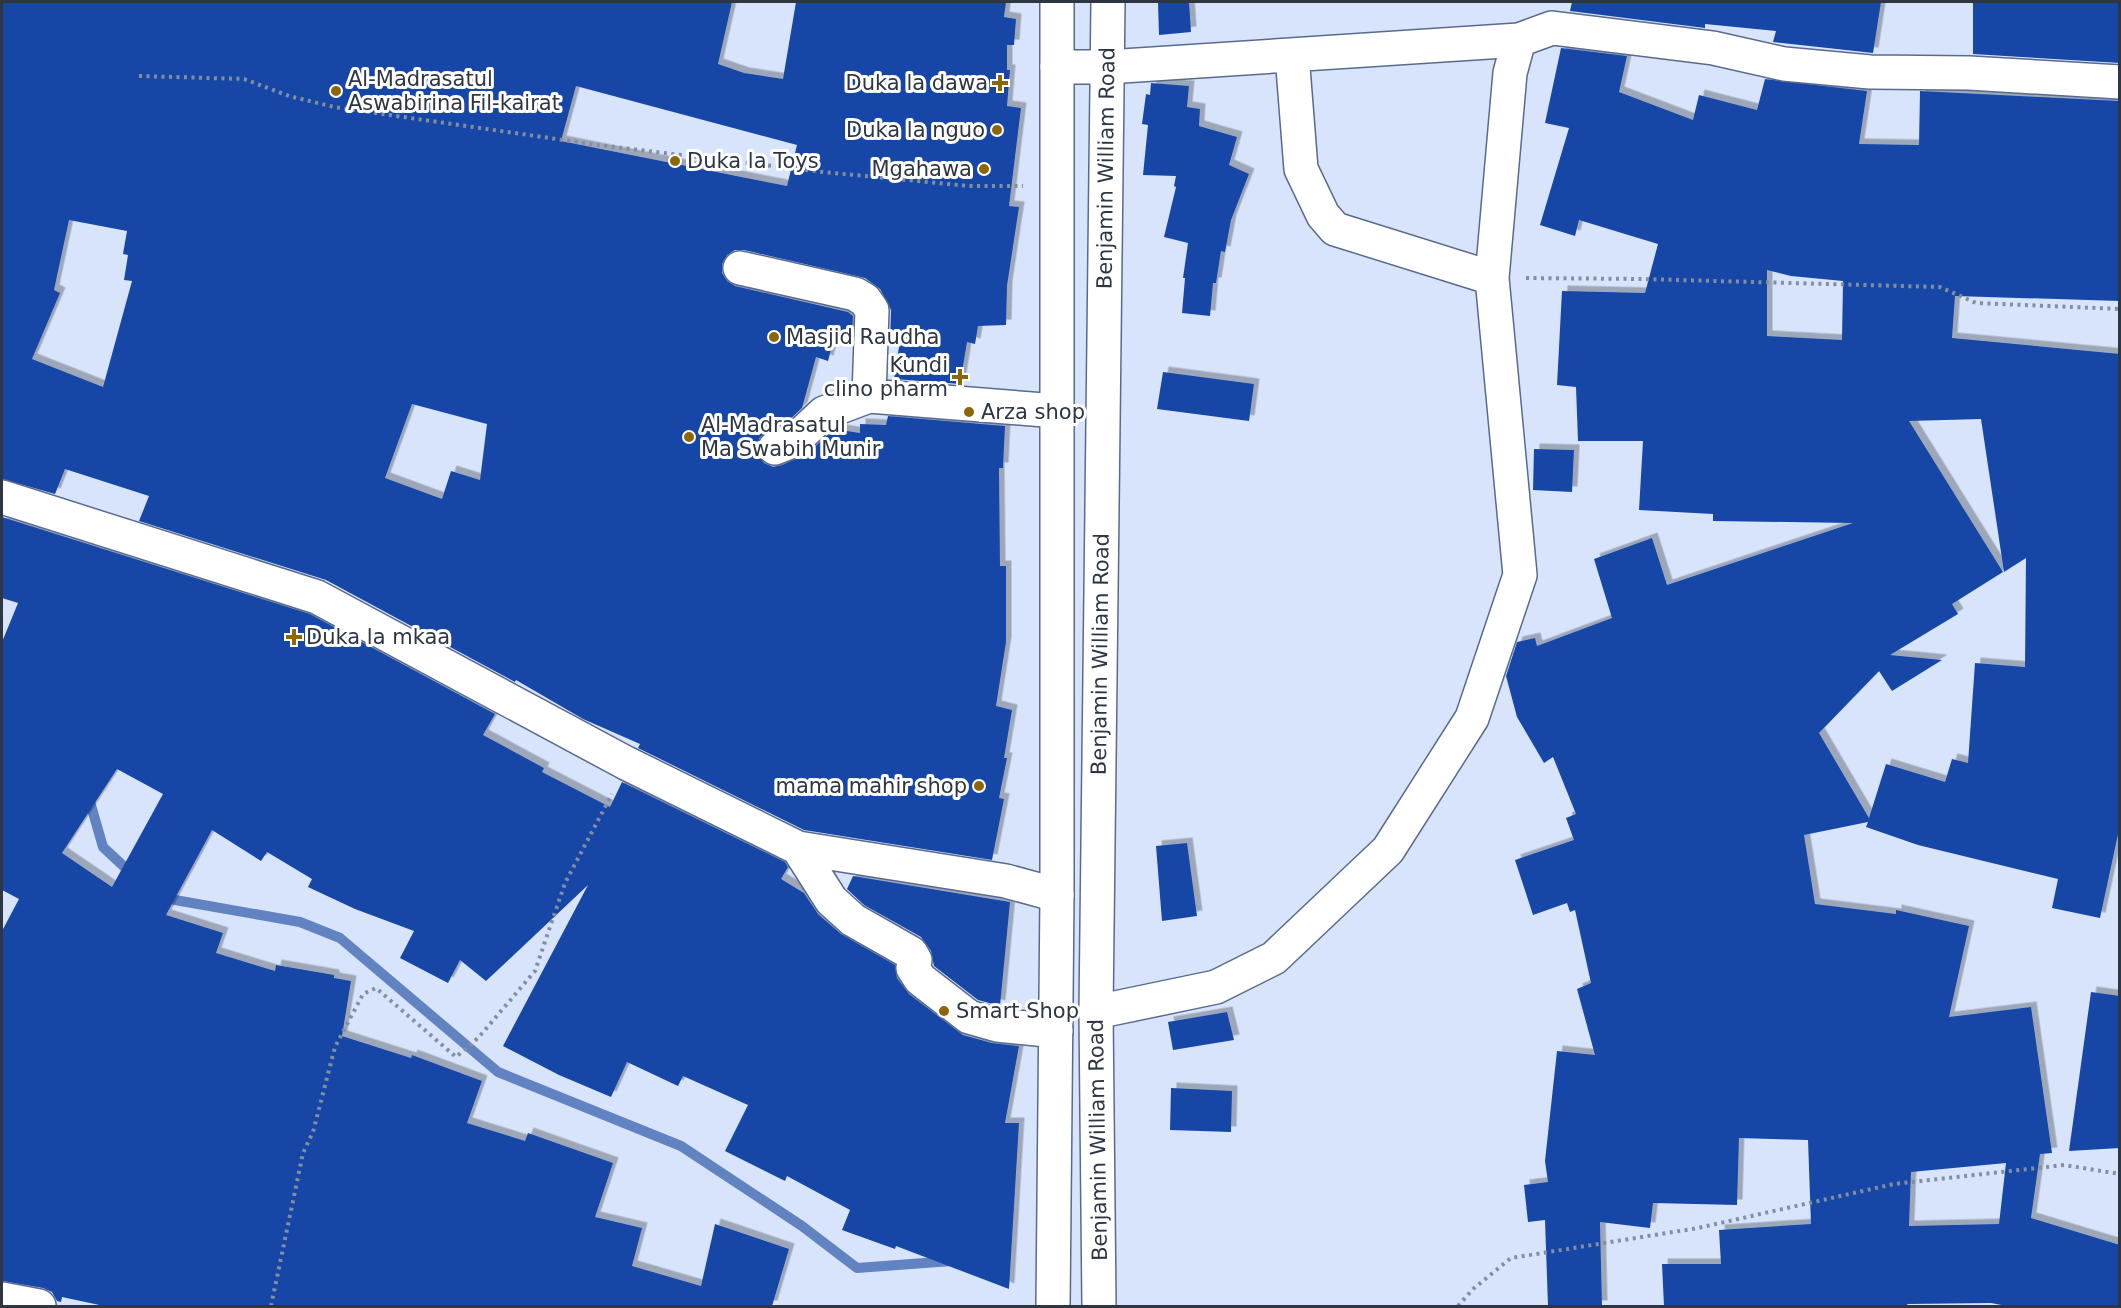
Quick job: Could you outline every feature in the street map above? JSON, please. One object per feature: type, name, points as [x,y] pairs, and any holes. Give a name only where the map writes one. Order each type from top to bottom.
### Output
[{"type":"street","name":"Benjamin William Road","points":[[1053,1306],[1057,895],[1057,2]]},
{"type":"street","name":"Benjamin William Road","points":[[1099,1306],[1096,1012],[1108,2]]},
{"type":"street","points":[[1057,67],[1107,67],[1519,40],[1552,28],[1713,48],[1794,65],[1870,72],[1969,73],[2120,82]]},
{"type":"street","points":[[1096,1012],[1216,987],[1274,958],[1388,850],[1472,718],[1520,575],[1492,278],[1510,73],[1519,40]]},
{"type":"street","points":[[1292,55],[1301,169],[1323,215],[1335,229],[1492,278]]},
{"type":"street","points":[[740,268],[855,294],[865,300],[872,310],[869,396]]},
{"type":"street","points":[[775,448],[795,440],[824,413],[869,396],[1057,411]]},
{"type":"street","points":[[2,497],[317,597],[626,763],[798,848],[1006,881],[1057,895]]},
{"type":"street","points":[[798,848],[831,900],[853,920],[911,953],[915,960],[914,968],[920,979],[969,1017],[998,1025],[1056,1031]]},
{"type":"street","points":[[2,1299],[39,1306]]},
{"type":"path","points":[[139,76],[244,79],[289,96],[334,106],[598,145],[823,172],[969,186],[1057,187]]},
{"type":"path","points":[[1492,278],[1641,279],[1940,287],[1976,303],[2120,309]]},
{"type":"path","points":[[271,1306],[303,1153],[313,1132],[335,1047],[363,994],[376,988],[456,1057],[479,1036],[535,970],[565,883],[626,763]]},
{"type":"path","points":[[1458,1306],[1473,1289],[1511,1258],[1698,1228],[1894,1184],[2064,1165],[2120,1174]]},
{"type":"building","points":[[2,2],[732,2],[718,64],[744,73],[783,79],[796,2],[1006,2],[1004,17],[1016,19],[1014,45],[1007,45],[1007,70],[1010,70],[1007,106],[1021,108],[1009,206],[1019,207],[1007,286],[1006,325],[978,326],[975,344],[967,342],[960,384],[894,379],[899,347],[890,344],[891,310],[880,289],[865,278],[744,250],[735,250],[727,255],[722,264],[722,273],[727,281],[735,286],[848,312],[853,316],[852,335],[836,331],[828,361],[816,357],[802,408],[785,424],[760,437],[757,454],[764,463],[773,467],[782,465],[807,454],[834,429],[860,433],[860,424],[886,425],[888,416],[1005,426],[1003,468],[999,468],[1000,566],[1006,566],[1006,642],[996,706],[1012,710],[1004,758],[1007,758],[999,798],[1004,799],[992,860],[804,830],[638,748],[640,744],[583,719],[516,680],[515,682],[326,580],[139,521],[149,496],[65,469],[55,494],[2,479]],"holes":[[[576,86],[797,145],[787,186],[561,141]],[[69,220],[127,231],[123,254],[128,255],[124,280],[132,281],[103,387],[32,359],[60,293],[54,290]],[[412,404],[487,424],[480,480],[451,471],[442,499],[385,478]]]},
{"type":"building","points":[[1189,2],[1191,32],[1159,35],[1158,3]]},
{"type":"building","points":[[1572,2],[1881,2],[1873,53],[1773,42],[1776,31],[1705,24],[1705,28],[1570,11]]},
{"type":"building","points":[[1973,2],[2120,2],[2120,63],[1973,54]]},
{"type":"building","points":[[1561,48],[1627,56],[1619,92],[1693,120],[1699,95],[1757,110],[1765,79],[1867,91],[1859,144],[1919,145],[1920,91],[2120,101],[2120,301],[1955,296],[1952,338],[2120,354],[2120,825],[2100,918],[2052,908],[2058,879],[1918,845],[1866,827],[1868,822],[1804,835],[1815,904],[1896,914],[1896,910],[1969,926],[1949,1017],[2031,1007],[2052,1153],[2040,1154],[2031,1218],[2120,1245],[2120,1306],[2007,1306],[1991,1303],[1907,1304],[1908,1306],[1664,1306],[1662,1264],[1721,1264],[1719,1230],[1811,1224],[1808,1140],[1739,1138],[1737,1205],[1653,1203],[1650,1228],[1600,1222],[1602,1306],[1548,1306],[1545,1220],[1528,1222],[1524,1185],[1548,1182],[1545,1161],[1557,1051],[1595,1055],[1577,989],[1591,983],[1575,910],[1570,912],[1567,903],[1533,915],[1515,860],[1574,840],[1566,818],[1576,814],[1553,757],[1544,763],[1517,717],[1506,676],[1517,642],[1535,638],[1537,646],[1612,618],[1594,559],[1652,538],[1667,585],[1853,523],[1713,521],[1713,514],[1639,510],[1643,441],[1578,441],[1576,387],[1557,385],[1562,291],[1645,293],[1658,244],[1579,220],[1575,236],[1540,225],[1569,128],[1545,123]],"holes":[[[1767,270],[1791,276],[1843,281],[1842,340],[1767,336]],[[1981,419],[2004,572],[2026,558],[2025,667],[1975,663],[1968,763],[1952,759],[1945,782],[1886,764],[1869,818],[1819,733],[1879,671],[1892,691],[1942,660],[1890,655],[1958,614],[1952,604],[2003,572],[1909,421]],[[2006,1163],[1999,1224],[1909,1226],[1911,1172]]]},
{"type":"building","points":[[1151,83],[1189,86],[1187,107],[1200,109],[1199,126],[1237,137],[1229,165],[1249,174],[1231,220],[1225,252],[1221,251],[1216,283],[1213,283],[1210,316],[1182,313],[1185,278],[1183,278],[1188,243],[1164,237],[1176,187],[1174,186],[1176,176],[1143,175],[1148,125],[1142,124],[1146,94],[1150,95]]},
{"type":"building","points":[[1163,372],[1254,384],[1249,421],[1157,409]]},
{"type":"building","points":[[1534,449],[1574,450],[1572,492],[1533,490]]},
{"type":"building","points":[[2,517],[310,614],[495,714],[483,735],[544,768],[542,772],[610,807],[622,782],[785,862],[788,867],[781,879],[804,893],[818,914],[841,934],[895,965],[897,978],[909,994],[963,1035],[992,1043],[1019,1046],[1005,1123],[1019,1123],[1009,1289],[896,1246],[895,1249],[842,1230],[850,1210],[787,1176],[785,1181],[725,1151],[748,1105],[683,1076],[678,1086],[627,1062],[611,1097],[559,1075],[503,1046],[588,885],[486,981],[460,960],[448,983],[400,958],[414,931],[355,909],[308,887],[312,879],[267,852],[261,861],[212,830],[166,915],[223,933],[216,953],[275,971],[276,965],[334,975],[334,978],[351,981],[342,1036],[411,1058],[412,1055],[482,1081],[467,1123],[525,1141],[528,1133],[613,1163],[595,1217],[642,1228],[632,1266],[701,1286],[715,1224],[789,1249],[772,1306],[104,1306],[62,1297],[61,1302],[57,1301],[52,1292],[43,1288],[2,1281],[2,931],[19,899],[2,890],[2,642],[18,603],[2,598]],"holes":[[[117,769],[163,794],[112,887],[62,853]]]},
{"type":"building","points":[[1187,843],[1197,916],[1162,921],[1156,846]]},
{"type":"building","points":[[853,876],[1010,902],[1000,1006],[978,1000],[934,966],[931,951],[921,937],[864,905],[847,889]]},
{"type":"building","points":[[2091,992],[2120,996],[2120,1148],[2069,1151]]},
{"type":"building","points":[[1227,1012],[1234,1040],[1173,1050],[1168,1022]]},
{"type":"building","points":[[1171,1088],[1232,1091],[1231,1132],[1170,1130]]},
{"type":"waterway","points":[[88,795],[103,847],[133,875]]},
{"type":"waterway","points":[[162,892],[175,900],[300,922],[340,938],[498,1072],[681,1146],[802,1226],[857,1268],[952,1261]]},
{"type":"place","name":"Duka la dawa","points":[[1000,83]]},
{"type":"place","name":"Al-Madrasatul Aswabirina Fil-kairat","points":[[336,91]]},
{"type":"place","name":"Duka la nguo","points":[[997,130]]},
{"type":"place","name":"Duka la Toys","points":[[675,161]]},
{"type":"place","name":"Mgahawa","points":[[984,169]]},
{"type":"place","name":"Masjid Raudha","points":[[774,337]]},
{"type":"place","name":"Kundi clino pharm","points":[[960,377]]},
{"type":"place","name":"Arza shop","points":[[969,412]]},
{"type":"place","name":"Al-Madrasatul Ma Swabih Munir","points":[[689,437]]},
{"type":"place","name":"Duka la mkaa","points":[[294,637]]},
{"type":"place","name":"mama mahir shop","points":[[979,786]]},
{"type":"place","name":"Smart Shop","points":[[944,1011]]}]
